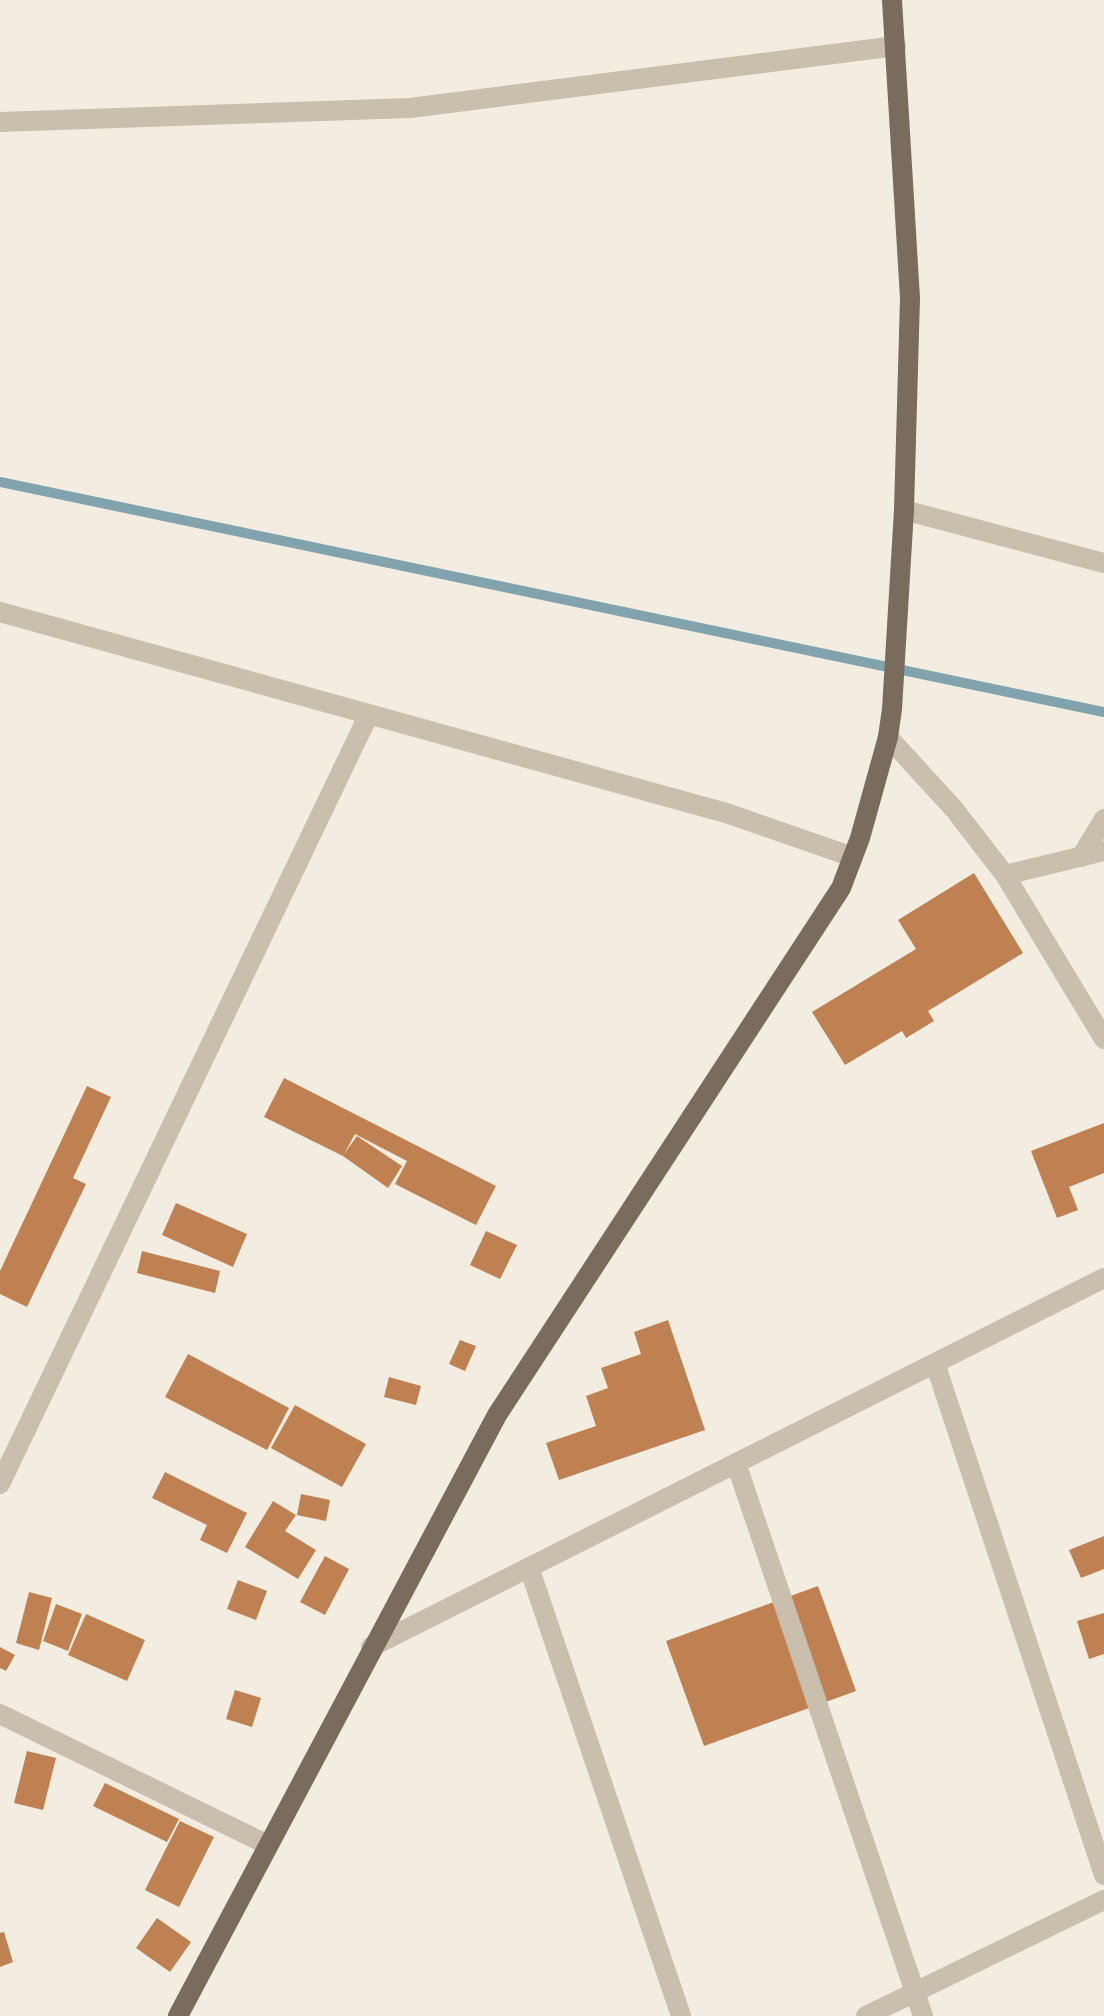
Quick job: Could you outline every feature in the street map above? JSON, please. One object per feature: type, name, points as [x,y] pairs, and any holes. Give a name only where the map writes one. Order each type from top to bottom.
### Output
[{"type":"main road","points":[[178,2016],[266,1844],[497,1415],[841,888],[853,857],[888,737],[904,510],[910,298],[892,0]]},
{"type":"street","points":[[0,122],[410,108],[896,46]]},
{"type":"street","points":[[904,510],[1104,563]]},
{"type":"street","points":[[0,612],[726,813],[853,857]]},
{"type":"street","points":[[0,1484],[369,714]]},
{"type":"street","points":[[888,737],[954,809],[1005,875],[1104,1039]]},
{"type":"street","points":[[1081,857],[1104,819]]},
{"type":"street","points":[[1005,875],[1104,851]]},
{"type":"street","points":[[371,1647],[1104,1278]]},
{"type":"street","points":[[935,1363],[1104,1875]]},
{"type":"street","points":[[736,1463],[923,2016]]},
{"type":"street","points":[[529,1567],[681,2016]]},
{"type":"street","points":[[0,1714],[266,1844]]},
{"type":"street","points":[[866,2016],[1104,1900]]},
{"type":"building","points":[[974,873],[1023,953],[928,1011],[934,1021],[906,1038],[902,1031],[845,1065],[812,1012],[916,949],[898,920]]},
{"type":"building","points":[[284,1078],[496,1186],[476,1225],[395,1184],[407,1161],[355,1134],[344,1154],[357,1136],[402,1166],[388,1188],[343,1156],[264,1117]]},
{"type":"building","points":[[87,1086],[111,1097],[73,1178],[86,1184],[27,1307],[0,1294],[0,1271]]},
{"type":"building","points":[[1104,1123],[1104,1173],[1069,1187],[1078,1210],[1057,1218],[1031,1151]]},
{"type":"building","points":[[176,1203],[247,1234],[233,1267],[162,1235]]},
{"type":"building","points":[[486,1231],[517,1245],[500,1279],[470,1265]]},
{"type":"building","points":[[142,1251],[220,1271],[215,1293],[137,1273]]},
{"type":"building","points":[[668,1320],[705,1430],[559,1480],[546,1443],[596,1426],[586,1396],[608,1388],[601,1368],[641,1354],[634,1332]]},
{"type":"building","points":[[460,1340],[476,1346],[465,1371],[449,1364]]},
{"type":"building","points":[[188,1354],[289,1408],[267,1450],[165,1397]]},
{"type":"building","points":[[389,1377],[421,1386],[416,1405],[384,1397]]},
{"type":"building","points":[[295,1405],[366,1444],[342,1487],[271,1448]]},
{"type":"building","points":[[165,1472],[247,1513],[227,1553],[200,1540],[207,1525],[152,1498]]},
{"type":"building","points":[[301,1494],[330,1500],[326,1521],[297,1515]]},
{"type":"building","points":[[273,1501],[296,1515],[285,1531],[316,1550],[298,1579],[245,1547]]},
{"type":"building","points":[[1104,1536],[1104,1569],[1081,1578],[1069,1550]]},
{"type":"building","points":[[325,1556],[349,1569],[325,1615],[300,1602]]},
{"type":"building","points":[[238,1580],[267,1591],[256,1620],[227,1609]]},
{"type":"building","points":[[818,1586],[856,1691],[704,1746],[666,1641]]},
{"type":"building","points":[[29,1592],[52,1598],[39,1650],[16,1643]]},
{"type":"building","points":[[56,1604],[82,1614],[68,1651],[43,1641]]},
{"type":"building","points":[[1104,1613],[1104,1654],[1089,1659],[1077,1621]]},
{"type":"building","points":[[86,1614],[145,1640],[127,1681],[68,1655]]},
{"type":"building","points":[[0,1647],[15,1655],[6,1671],[0,1668]]},
{"type":"building","points":[[235,1690],[261,1698],[252,1727],[226,1719]]},
{"type":"building","points":[[27,1751],[56,1758],[43,1810],[14,1803]]},
{"type":"building","points":[[105,1783],[179,1819],[167,1842],[93,1806]]},
{"type":"building","points":[[180,1821],[214,1837],[179,1907],[145,1890]]},
{"type":"building","points":[[157,1918],[191,1942],[170,1972],[136,1948]]},
{"type":"building","points":[[4,1932],[13,1962],[0,1967],[0,1933]]},
{"type":"waterway","points":[[0,482],[1104,712]]}]
